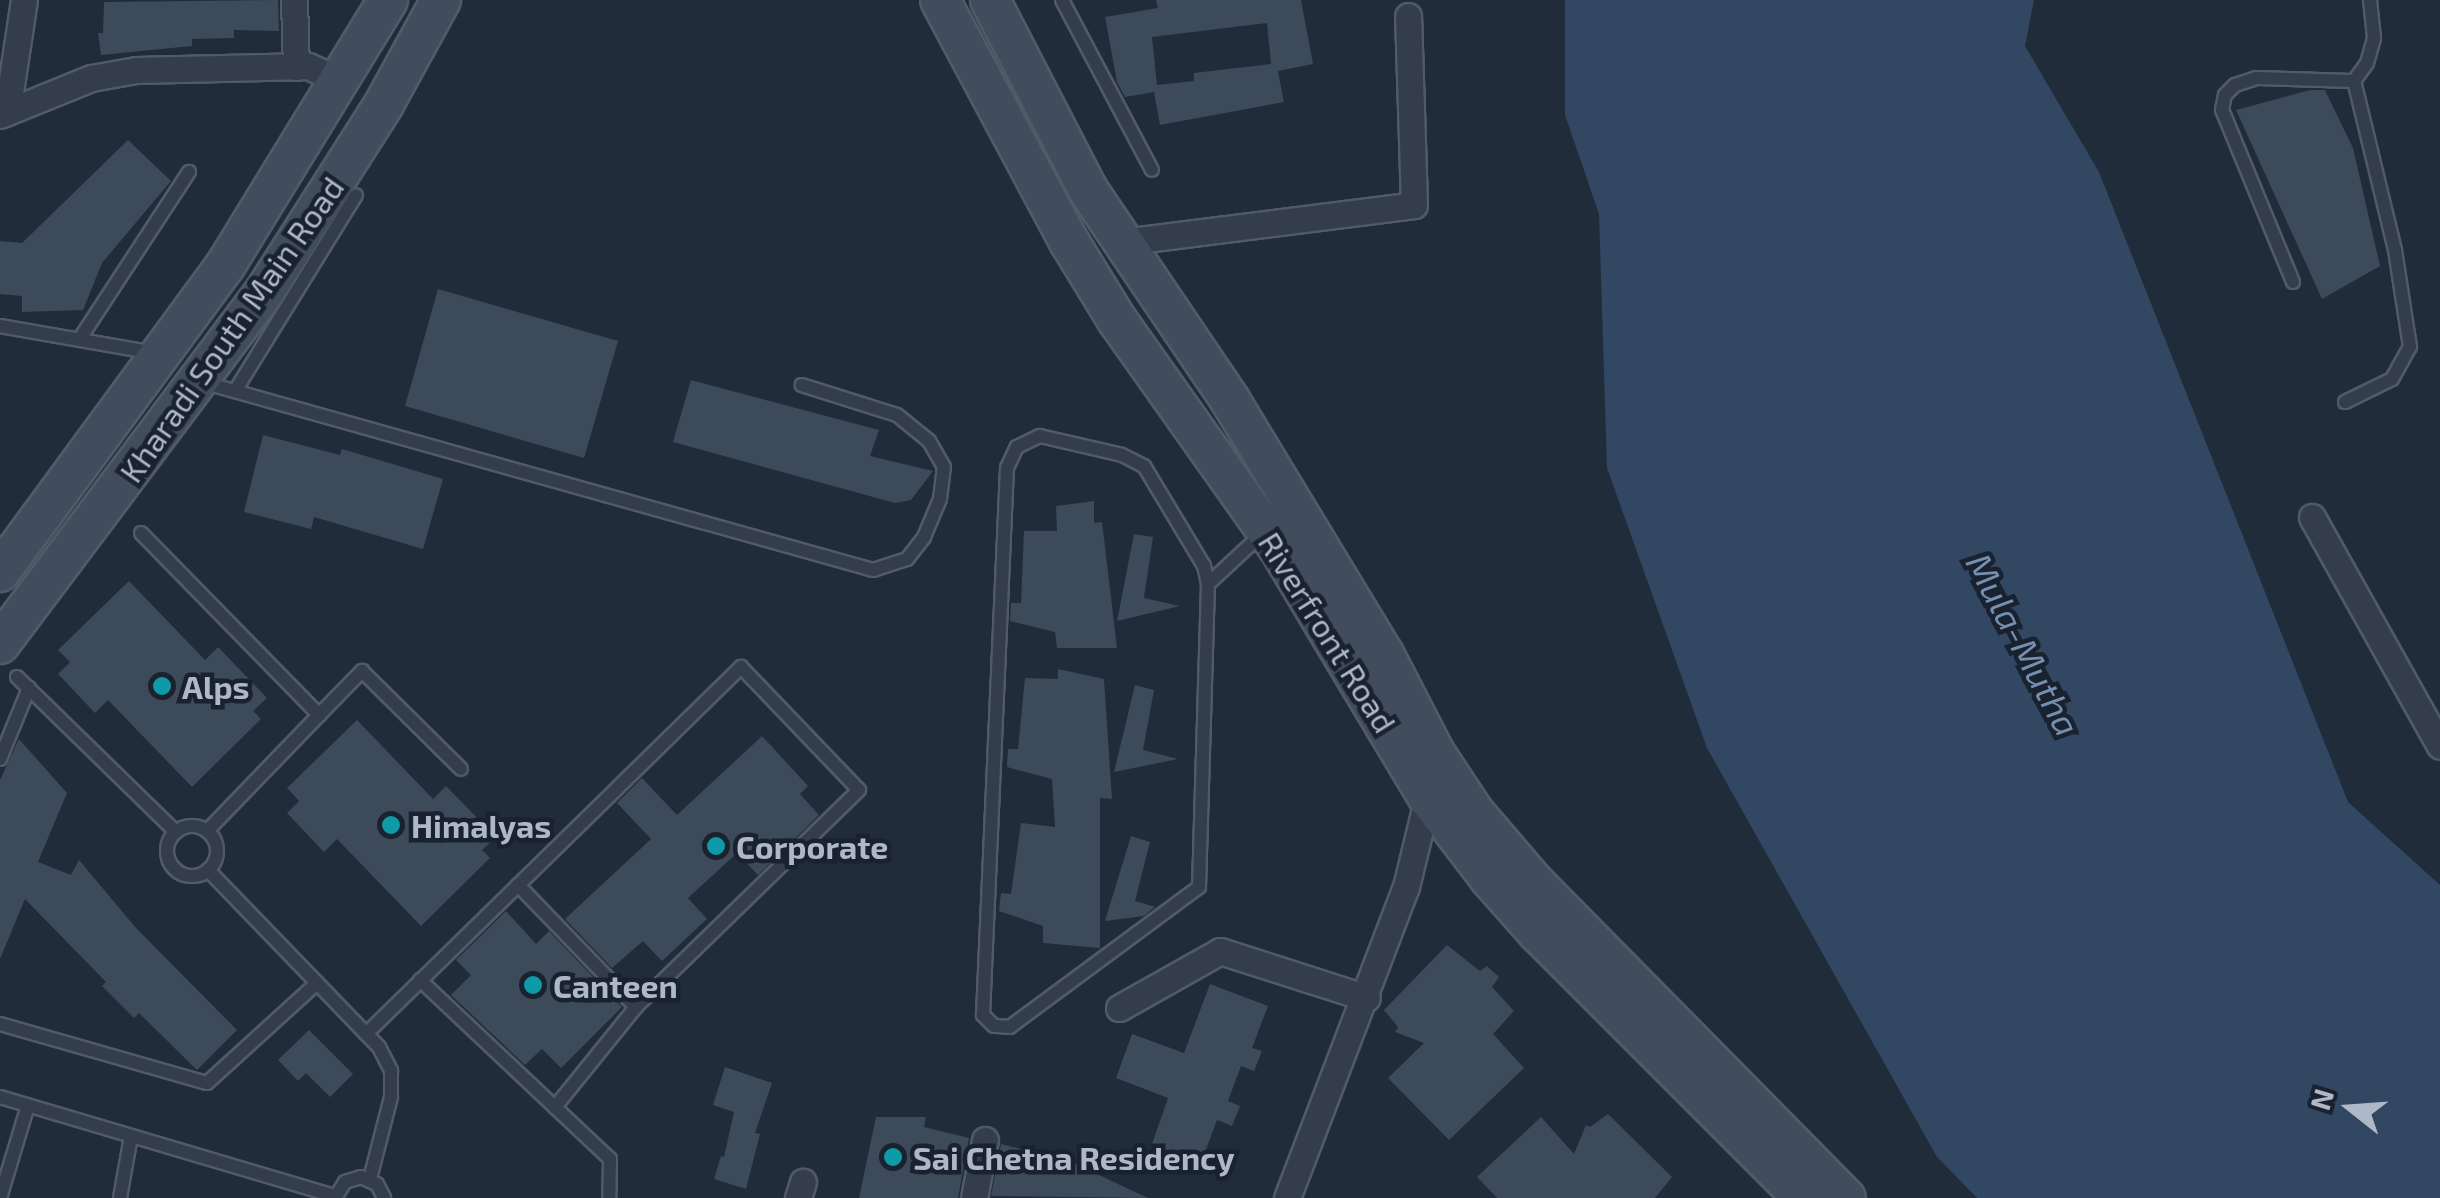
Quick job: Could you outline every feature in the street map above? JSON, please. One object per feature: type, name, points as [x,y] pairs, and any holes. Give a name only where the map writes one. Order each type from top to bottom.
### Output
[{"type":"street","points":[[4,114],[24,0]]},
{"type":"street","points":[[294,0],[296,66]]},
{"type":"street","name":"Kharadi South Main Road","points":[[0,572],[162,355],[267,204],[388,0]]},
{"type":"street","name":"Kharadi South Main Road","points":[[8,661],[217,386],[441,0]]},
{"type":"street","name":"Riverfront Road","points":[[940,0],[1070,243],[1117,320],[1266,530],[1428,798],[1490,879],[1538,932],[1803,1198]]},
{"type":"street","name":"Riverfront Road","points":[[990,0],[1088,190],[1230,400],[1384,654],[1435,754],[1474,812],[1534,882],[1846,1198]]},
{"type":"street","points":[[1122,242],[1414,205],[1408,16]]},
{"type":"street","points":[[4,114],[91,78],[136,70],[308,66],[342,81]]},
{"type":"street","points":[[2312,516],[2440,746]]},
{"type":"street","points":[[1287,1198],[1367,998],[1406,887],[1435,754]]},
{"type":"street","points":[[1119,1008],[1220,951],[1367,998]]},
{"type":"street","points":[[974,1198],[985,1140]]},
{"type":"lane","points":[[1062,0],[1152,170]]},
{"type":"lane","points":[[2346,402],[2392,379],[2410,347],[2395,250],[2354,81],[2367,63],[2374,38],[2370,0]]},
{"type":"lane","points":[[2293,282],[2222,110],[2225,96],[2235,85],[2256,78],[2354,81]]},
{"type":"lane","points":[[78,340],[190,172]]},
{"type":"lane","points":[[356,195],[217,386],[873,570],[907,560],[924,537],[940,499],[944,467],[929,440],[897,415],[802,385]]},
{"type":"lane","points":[[0,326],[162,355]]},
{"type":"lane","points":[[1208,584],[1204,566],[1144,466],[1122,455],[1040,436],[1017,447],[1007,468],[983,1016],[994,1026],[1010,1026],[1200,886],[1208,584],[1266,530]]},
{"type":"lane","points":[[141,532],[319,716]]},
{"type":"lane","points":[[8,661],[29,688],[176,832]]},
{"type":"lane","points":[[366,1034],[741,667],[859,790],[636,1008],[554,1107]]},
{"type":"lane","points":[[207,832],[362,671],[461,769]]},
{"type":"lane","points":[[0,760],[29,688]]},
{"type":"lane","points":[[191,826],[207,832],[216,855],[208,870],[192,876],[170,864],[167,847],[176,832],[191,826]]},
{"type":"lane","points":[[208,870],[366,1034],[391,1071],[391,1097],[370,1179]]},
{"type":"lane","points":[[518,885],[636,1008]]},
{"type":"lane","points":[[420,980],[610,1160],[609,1198]]},
{"type":"lane","points":[[0,1024],[207,1083],[317,983]]},
{"type":"lane","points":[[0,1097],[335,1197],[352,1178],[370,1179]]},
{"type":"lane","points":[[0,1198],[28,1106]]},
{"type":"lane","points":[[120,1198],[131,1136]]},
{"type":"lane","points":[[370,1179],[384,1198]]},
{"type":"water","name":"Mula-Mutha","points":[[1565,0],[2034,0],[2025,46],[2099,172],[2348,802],[2440,885],[2440,1198],[1977,1198],[1937,1157],[1707,748],[1607,468],[1599,214],[1565,115]]},
{"type":"building","points":[[278,0],[279,31],[234,30],[234,38],[192,39],[192,46],[101,55],[98,33],[103,33],[104,2]]},
{"type":"building","points":[[1156,0],[1301,0],[1313,64],[1278,71],[1284,102],[1160,125],[1154,92],[1125,97],[1117,82],[1105,17],[1158,8]],"holes":[[[1267,23],[1271,64],[1194,73],[1194,81],[1157,85],[1152,37]]]},
{"type":"building","points":[[2310,90],[2325,90],[2353,148],[2380,266],[2322,299],[2236,110]]},
{"type":"building","points":[[128,140],[171,181],[102,263],[83,310],[22,312],[22,296],[0,294],[0,241],[22,243]]},
{"type":"building","points":[[438,289],[618,341],[584,458],[405,406]]},
{"type":"building","points":[[691,380],[879,430],[870,456],[933,471],[911,500],[895,503],[673,442]]},
{"type":"building","points":[[263,435],[340,455],[342,449],[443,479],[423,549],[314,517],[311,529],[244,512]]},
{"type":"building","points":[[1094,501],[1094,523],[1102,522],[1117,648],[1057,648],[1055,632],[1010,621],[1011,603],[1021,603],[1024,531],[1057,531],[1056,506]]},
{"type":"building","points":[[1134,534],[1153,537],[1144,598],[1180,606],[1117,621]]},
{"type":"building","name":"Alps","points":[[129,581],[205,660],[218,647],[267,698],[253,711],[261,719],[192,787],[108,700],[95,713],[58,674],[70,662],[58,650]]},
{"type":"building","points":[[1058,669],[1104,679],[1112,799],[1100,798],[1100,948],[1043,943],[1043,926],[999,911],[1001,893],[1011,894],[1021,823],[1055,827],[1052,779],[1007,767],[1008,749],[1018,749],[1025,678],[1058,679]]},
{"type":"building","points":[[1135,685],[1154,690],[1143,750],[1178,759],[1114,772]]},
{"type":"building","name":"Himalyas","points":[[357,720],[433,799],[446,786],[496,837],[482,850],[490,858],[421,926],[337,839],[324,852],[287,813],[299,801],[287,788]]},
{"type":"building","name":"Corporate","points":[[762,736],[808,786],[800,794],[819,815],[758,875],[737,853],[688,898],[707,919],[662,961],[643,941],[612,968],[565,919],[651,839],[617,803],[642,778],[677,815]]},
{"type":"building","points":[[19,739],[67,793],[38,862],[71,875],[79,860],[136,928],[237,1030],[197,1070],[139,1013],[134,1018],[102,986],[106,982],[25,899],[0,959],[0,780]]},
{"type":"building","points":[[1131,836],[1150,842],[1135,901],[1155,907],[1144,916],[1105,921]]},
{"type":"building","name":"Canteen","points":[[506,911],[536,944],[549,931],[622,1007],[561,1068],[542,1049],[525,1065],[451,995],[471,975],[456,960]]},
{"type":"building","points":[[1447,945],[1480,971],[1487,966],[1499,977],[1492,987],[1514,1011],[1493,1034],[1524,1068],[1449,1140],[1388,1078],[1424,1043],[1395,1032],[1398,1027],[1384,1010]]},
{"type":"building","points":[[1210,984],[1268,1006],[1252,1048],[1262,1051],[1254,1071],[1241,1066],[1228,1101],[1240,1106],[1232,1126],[1217,1120],[1201,1163],[1152,1144],[1168,1098],[1116,1078],[1132,1034],[1184,1053]]},
{"type":"building","points":[[309,1030],[353,1074],[330,1097],[306,1073],[298,1081],[278,1060]]},
{"type":"building","points":[[725,1067],[772,1083],[755,1133],[760,1134],[746,1189],[714,1179],[721,1156],[724,1157],[734,1112],[713,1105]]},
{"type":"building","points":[[1608,1114],[1672,1177],[1655,1198],[1497,1198],[1477,1177],[1541,1117],[1574,1154],[1586,1125],[1590,1127]]},
{"type":"building","points":[[876,1117],[926,1117],[924,1127],[969,1138],[958,1198],[859,1198]]},
{"type":"building","points":[[1001,1144],[1071,1162],[1148,1198],[991,1196]]},
{"type":"place","name":"Alps","points":[[162,686]]},
{"type":"place","name":"Himalyas","points":[[391,825]]},
{"type":"place","name":"Corporate","points":[[716,846]]},
{"type":"place","name":"Canteen","points":[[533,985]]},
{"type":"place","name":"Sai Chetna Residency","points":[[893,1157]]}]
